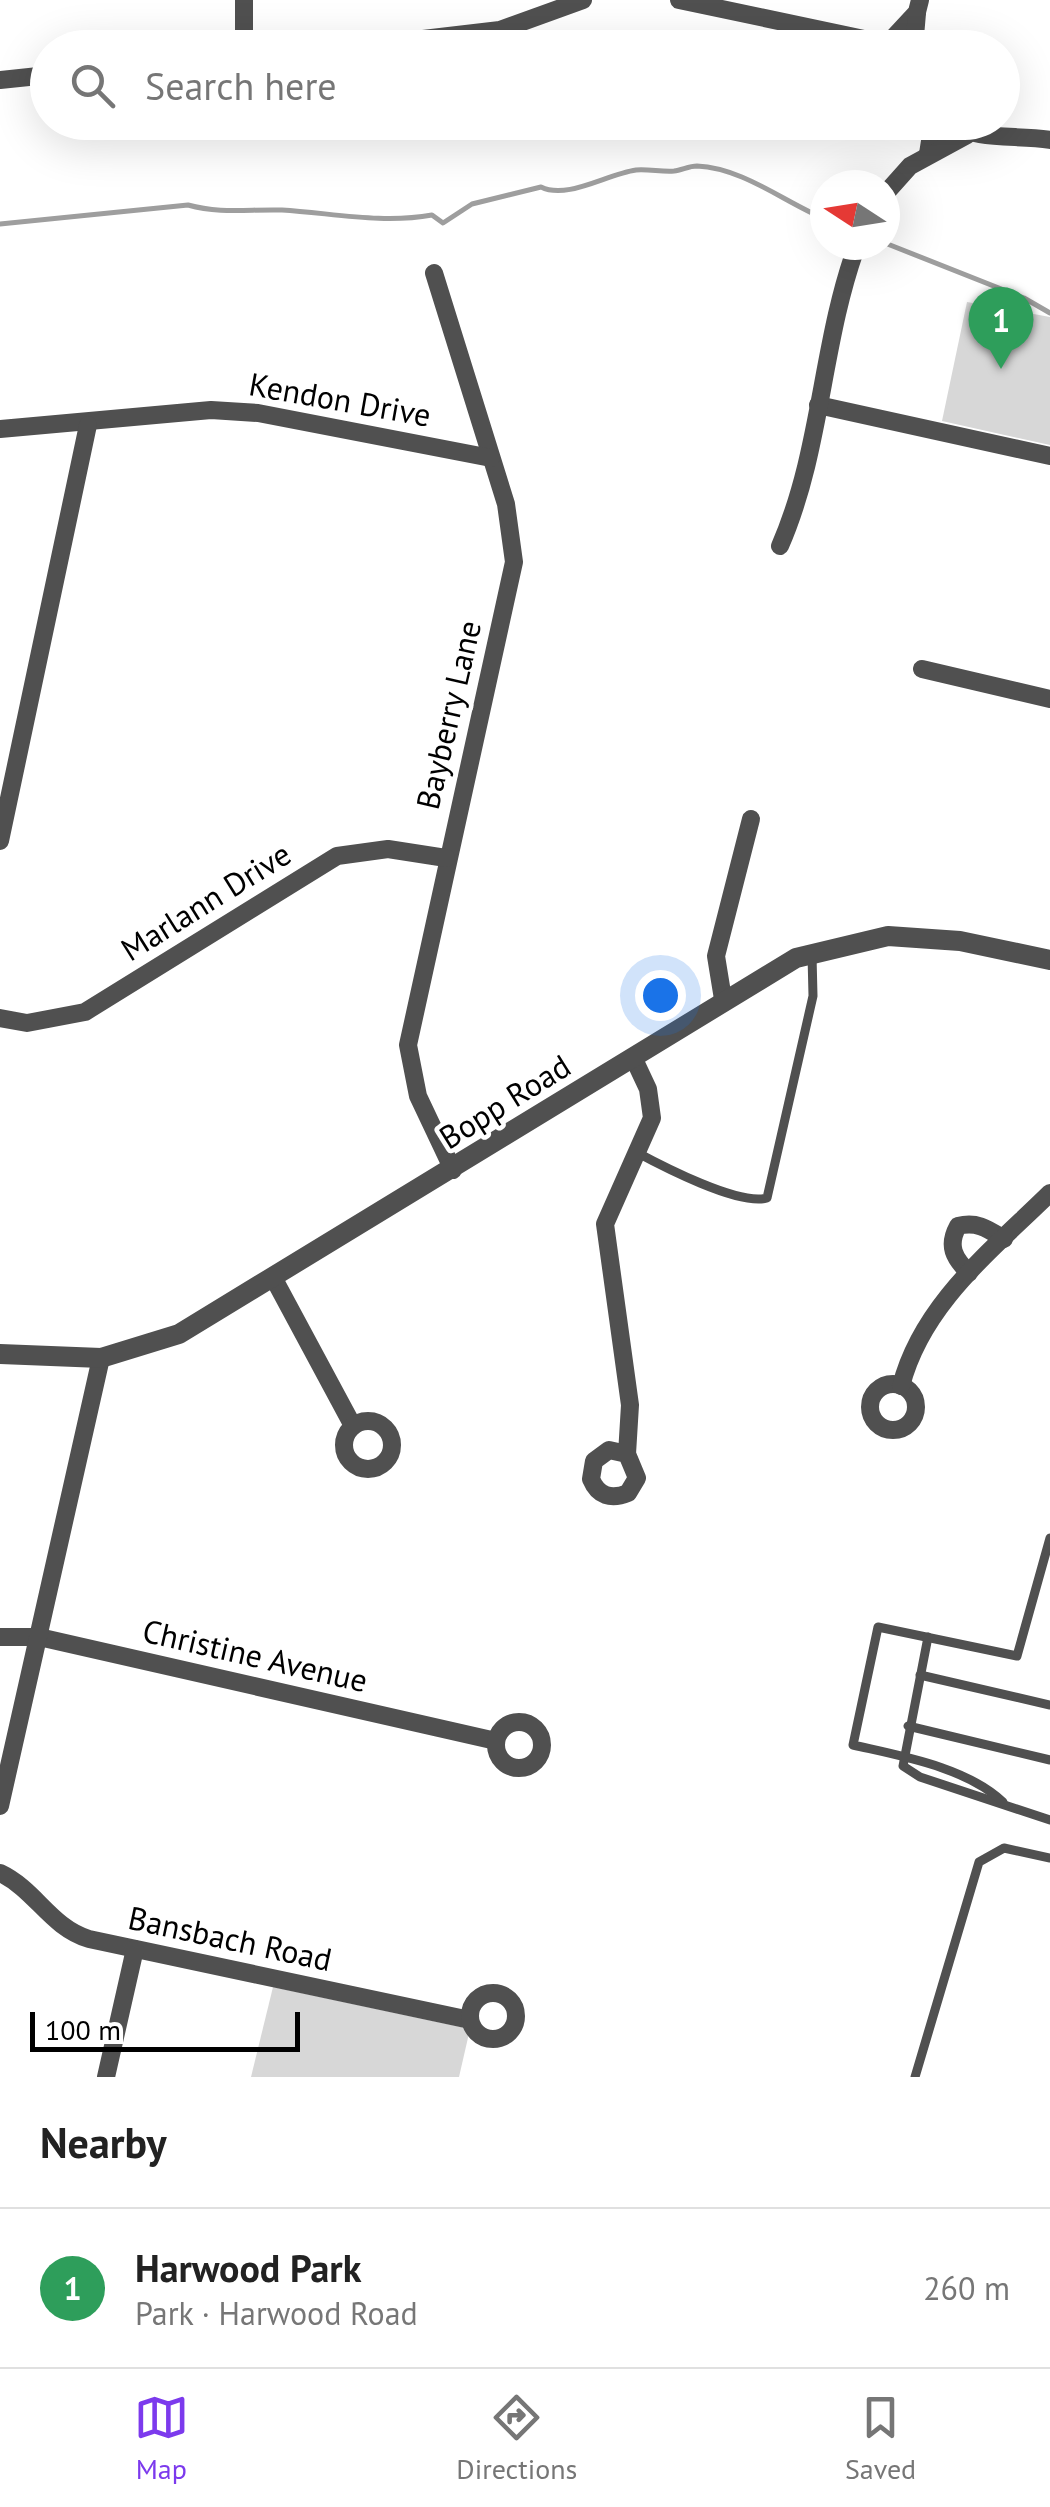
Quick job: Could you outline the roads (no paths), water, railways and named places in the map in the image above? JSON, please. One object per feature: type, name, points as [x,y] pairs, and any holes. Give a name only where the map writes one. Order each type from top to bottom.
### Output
[{"type":"street","points":[[244,0],[244,30]]},
{"type":"street","points":[[500,30],[581,0]]},
{"type":"street","points":[[679,0],[821,30]]},
{"type":"street","points":[[903,30],[919,6]]},
{"type":"street","points":[[0,80],[30,77]]},
{"type":"street","points":[[1020,135],[1050,140]]},
{"type":"street","points":[[928,154],[930,140]]},
{"type":"street","points":[[900,180],[928,154],[957,140]]},
{"type":"street","points":[[780,546],[803,488],[818,405],[853,260]]},
{"type":"street","name":"Bayberry Lane","points":[[434,273],[506,504],[514,562],[491,679],[410,1024],[408,1060],[418,1096],[453,1170]]},
{"type":"street","points":[[818,405],[1050,456]]},
{"type":"street","name":"Kendon Drive","points":[[0,429],[211,410],[258,413],[490,458]]},
{"type":"street","points":[[0,841],[88,424]]},
{"type":"street","points":[[922,669],[1050,698]]},
{"type":"street","points":[[722,999],[716,956],[751,819]]},
{"type":"street","name":"Marlann Drive","points":[[0,1018],[27,1023],[85,1012],[337,856],[388,849],[446,858]]},
{"type":"street","name":"Bopp Road","points":[[0,1354],[101,1358],[179,1334],[453,1170],[722,999],[796,958],[888,936],[960,941],[1050,960]]},
{"type":"street","points":[[626,1454],[630,1405],[605,1224],[652,1118],[648,1090],[633,1057]]},
{"type":"street","points":[[901,1386],[908,1360],[940,1303],[1050,1193]]},
{"type":"street","points":[[970,1273],[952,1250],[951,1239],[958,1226],[984,1226],[1004,1239]]},
{"type":"street","points":[[274,1280],[353,1426]]},
{"type":"street","points":[[0,1806],[101,1358]]},
{"type":"street","name":"Christine Avenue","points":[[0,1637],[39,1637],[496,1742]]},
{"type":"street","name":"Bansbach Road","points":[[0,1874],[21,1885],[71,1934],[470,2020]]},
{"type":"street","points":[[106,2077],[134,1949]]},
{"type":"lane","points":[[636,1152],[700,1181],[760,1201],[767,1198],[813,996],[812,954]]},
{"type":"lane","points":[[902,1756],[852,1746],[878,1627],[1016,1656],[1050,1538]]},
{"type":"lane","points":[[928,1637],[903,1766],[920,1776],[1050,1820]]},
{"type":"lane","points":[[920,1674],[1050,1705]]},
{"type":"lane","points":[[908,1726],[1050,1760]]},
{"type":"lane","points":[[915,2077],[978,1862],[1004,1848],[1050,1858]]},
{"type":"waterway","points":[[0,224],[188,205],[376,218],[432,215],[443,223],[472,204],[541,187],[563,190],[636,170],[674,171],[697,166],[747,179],[810,211]]},
{"type":"waterway","points":[[900,249],[1024,298],[1050,313]]},
{"type":"place","name":"Harwood Park","points":[[1001,369]]}]
